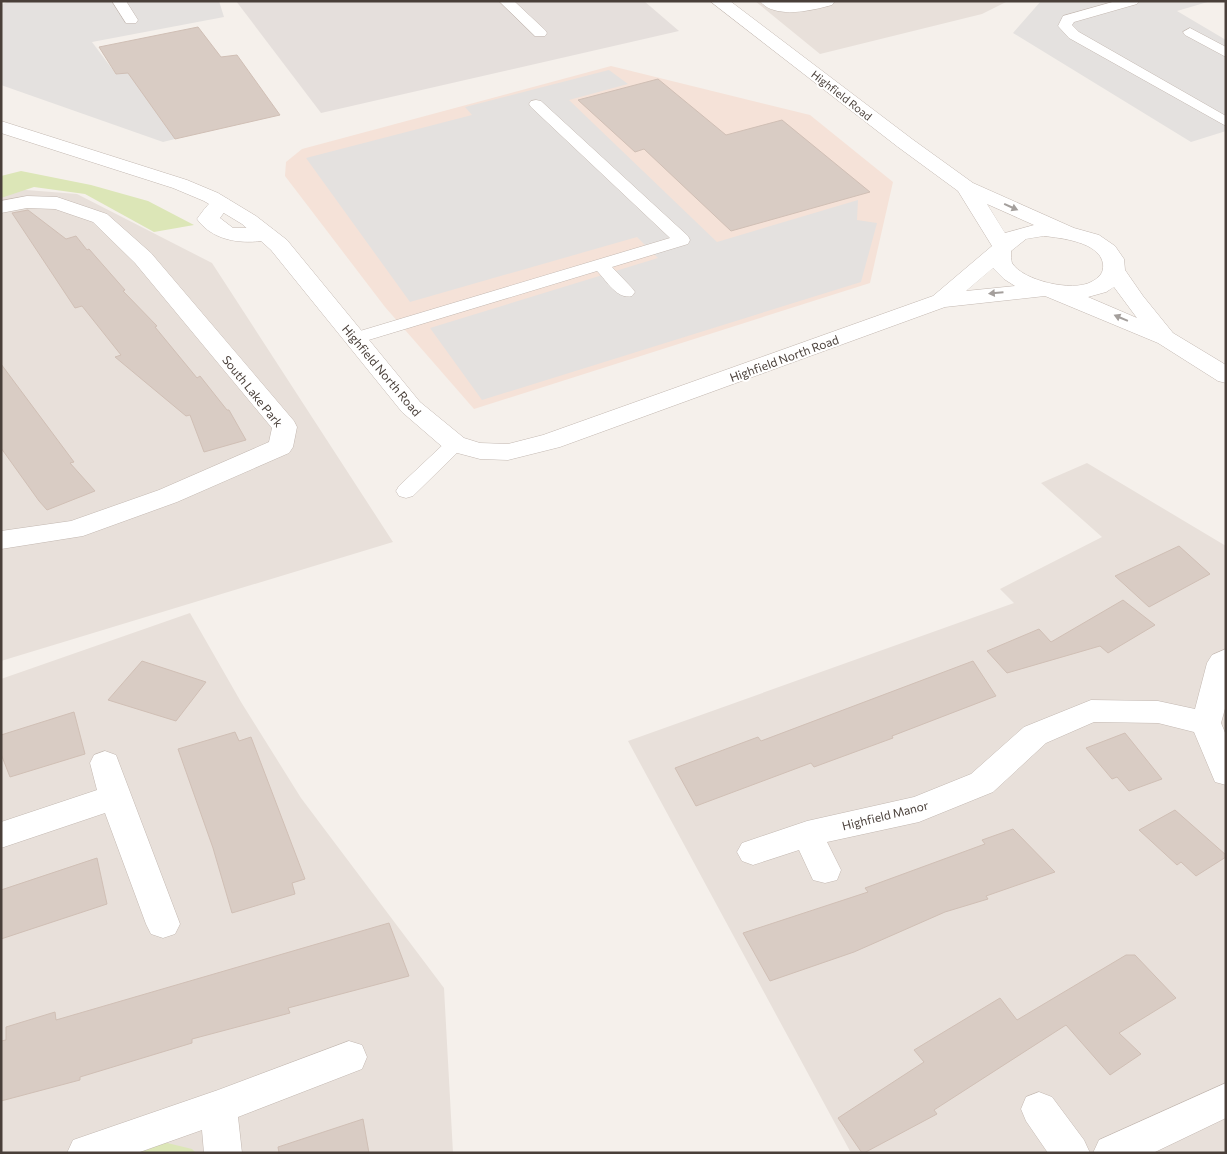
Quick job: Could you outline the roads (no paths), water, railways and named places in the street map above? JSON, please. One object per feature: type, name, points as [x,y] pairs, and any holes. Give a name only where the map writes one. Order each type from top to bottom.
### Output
[{"type":"street","name":"Highfield Road","points":[[719,1],[966,187],[1066,231],[1086,237],[1102,246],[1112,258],[1114,270],[1135,301],[1166,338]]},
{"type":"street","points":[[769,1],[782,8],[804,8],[826,1]]},
{"type":"street","name":"Highfield North Road","points":[[5,132],[180,184],[221,203],[249,220],[279,245],[411,407],[454,444],[480,451],[508,452],[551,441],[941,301],[1048,290]]},
{"type":"street","name":"Highfield Road","points":[[966,187],[1001,249],[1002,264],[1014,277],[1031,286],[1048,290],[1166,338],[1226,376]]},
{"type":"street","name":"South Lake Park","points":[[1,207],[27,202],[57,203],[100,218],[143,258],[285,427],[280,447],[168,496],[74,530],[1,540]]},
{"type":"street","name":"Highfield Road","points":[[1001,249],[1008,240],[1024,232],[1044,230],[1066,231]]},
{"type":"street","name":"Highfield North Road","points":[[941,301],[1001,249]]},
{"type":"street","name":"Highfield Road","points":[[1048,290],[1075,292],[1094,288],[1108,281],[1114,270]]},
{"type":"street","points":[[1226,660],[1222,663],[1206,723],[1226,773]]},
{"type":"street","name":"Highfield Manor","points":[[753,852],[807,834],[919,809],[982,783],[1035,735],[1091,712],[1158,712],[1206,723]]},
{"type":"street","points":[[105,763],[115,797],[163,924]]},
{"type":"street","points":[[1,835],[115,797]]},
{"type":"street","points":[[807,834],[825,870]]},
{"type":"street","points":[[86,1153],[218,1107],[349,1058]]},
{"type":"street","points":[[1112,1153],[1226,1100]]},
{"type":"street","points":[[218,1107],[223,1153]]},
{"type":"street","points":[[1039,1109],[1071,1153]]},
{"type":"lane","points":[[119,1],[131,20]]},
{"type":"lane","points":[[506,1],[540,33]]},
{"type":"lane","points":[[1132,1],[1068,19],[1065,26],[1074,35],[1226,122]]},
{"type":"lane","points":[[1190,32],[1226,53]]},
{"type":"lane","points":[[356,338],[682,240],[536,104]]},
{"type":"lane","points":[[600,264],[626,292]]},
{"type":"lane","points":[[406,490],[454,444]]}]
